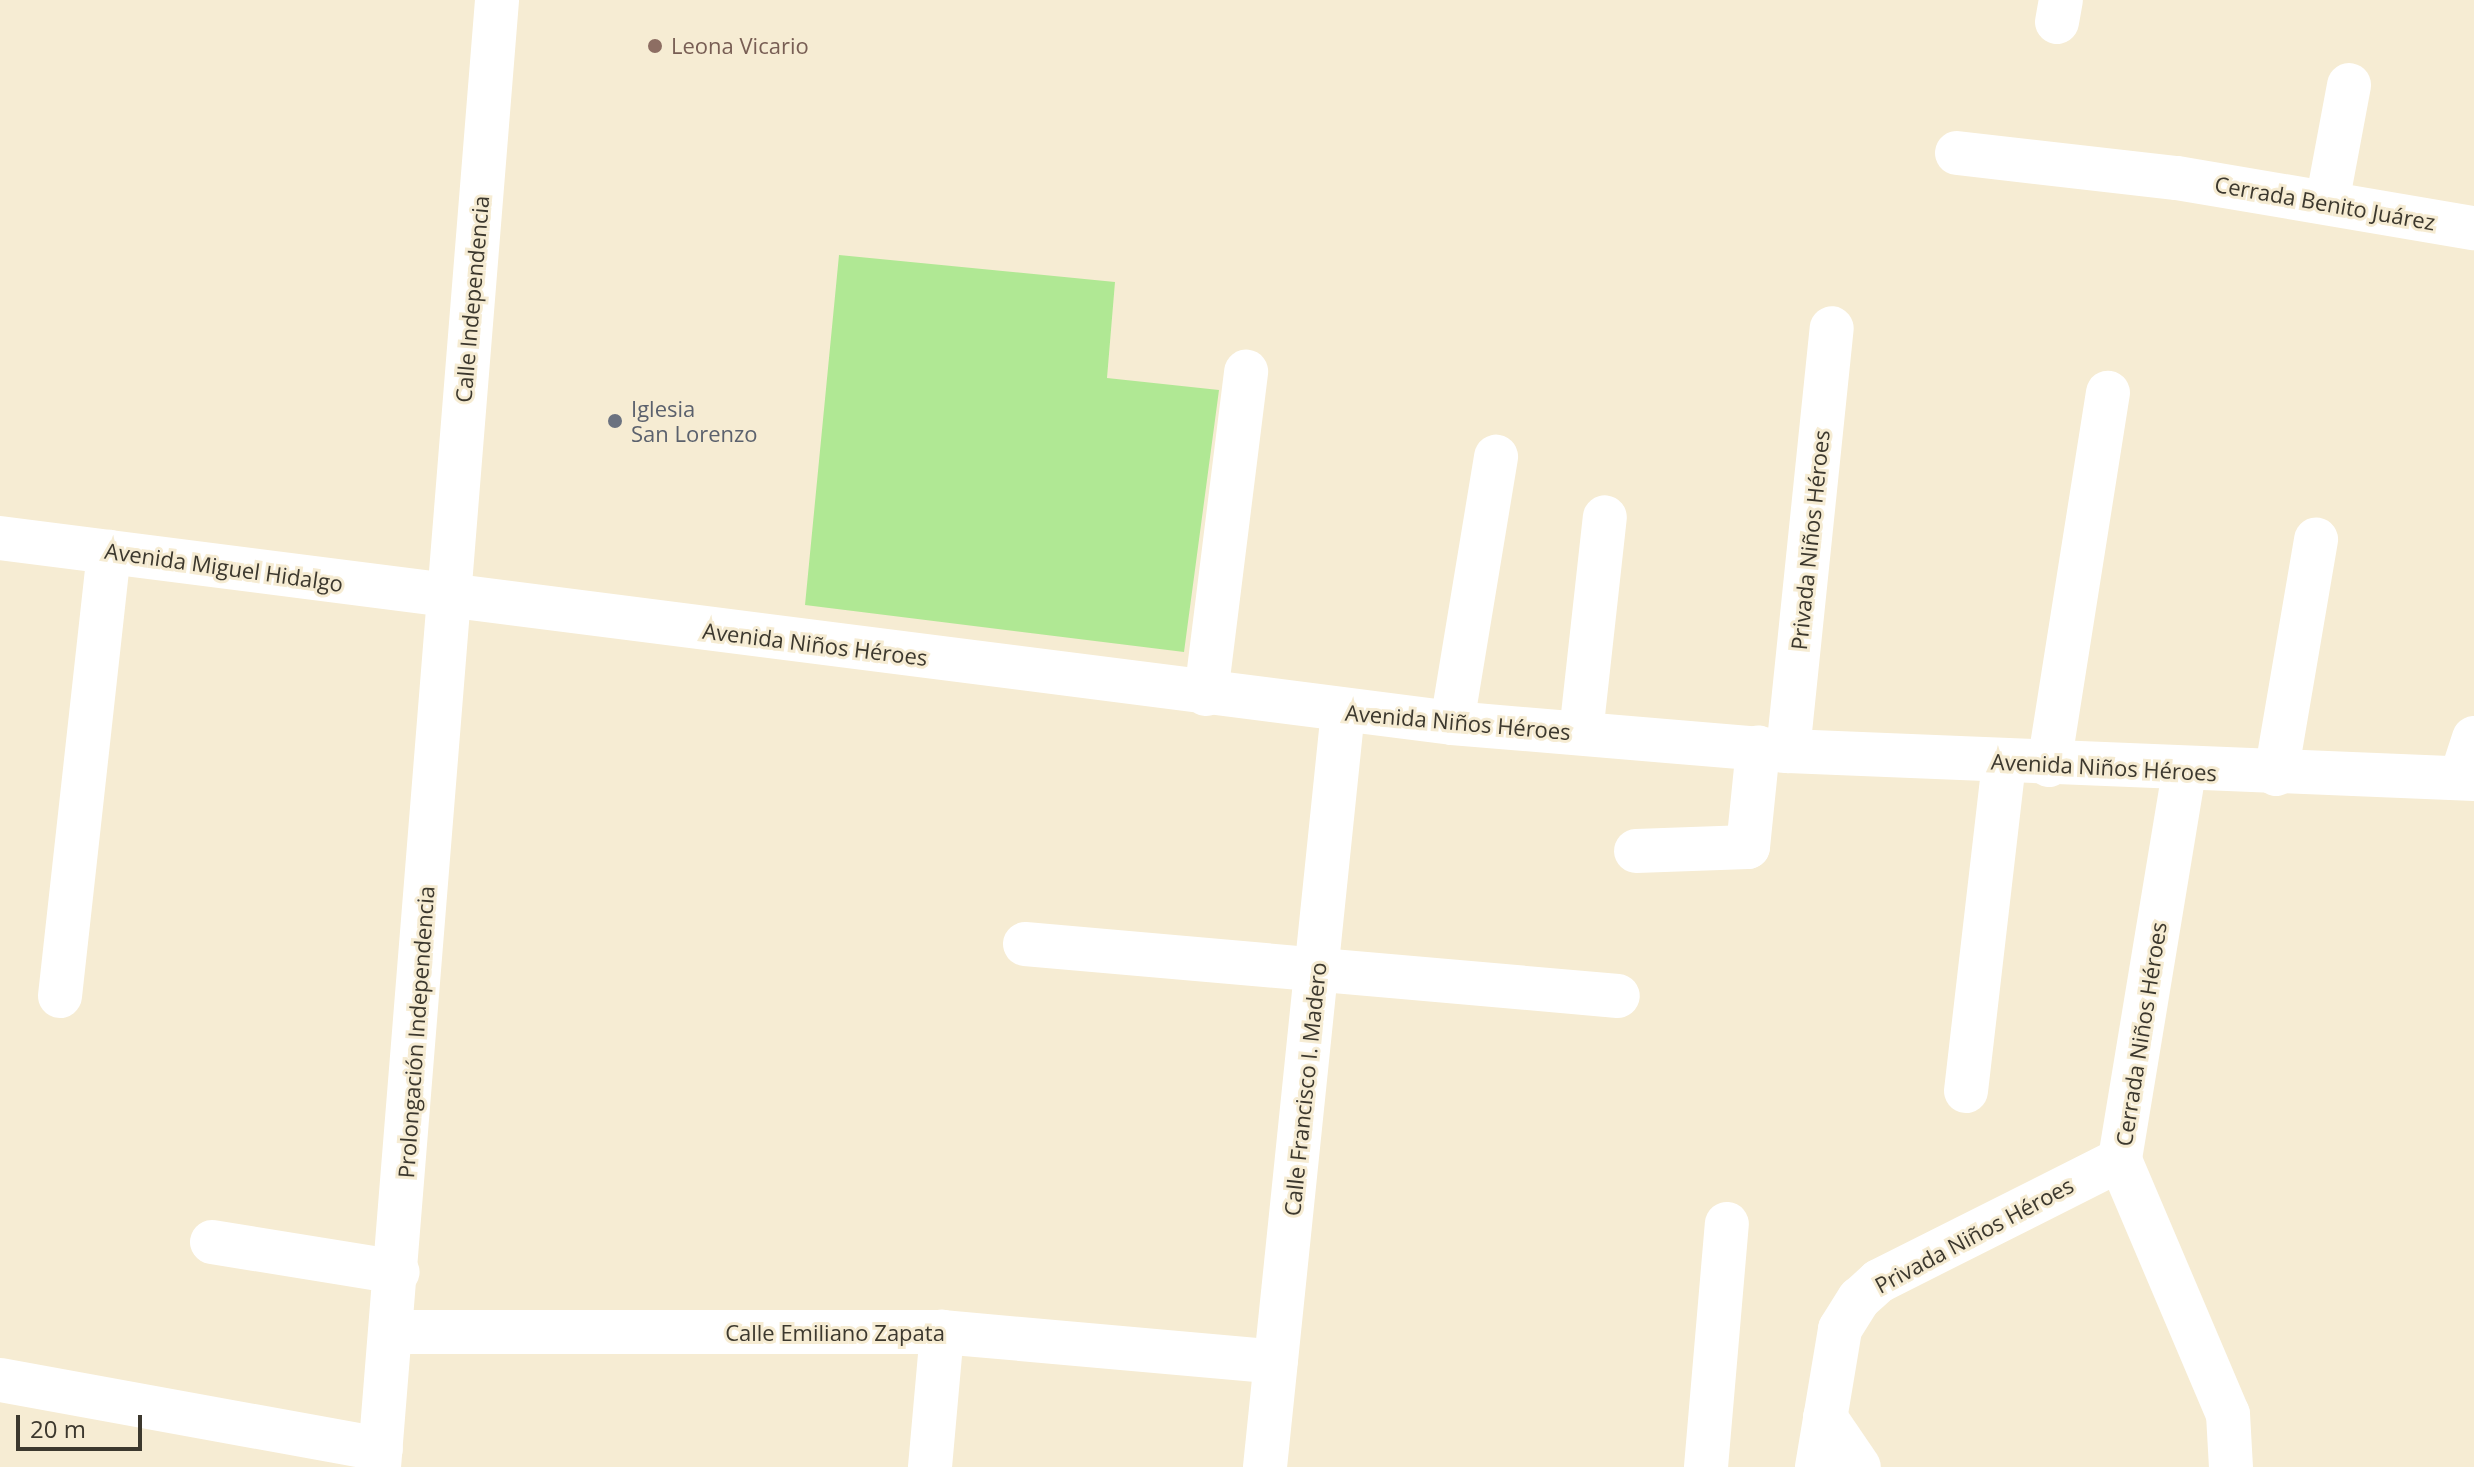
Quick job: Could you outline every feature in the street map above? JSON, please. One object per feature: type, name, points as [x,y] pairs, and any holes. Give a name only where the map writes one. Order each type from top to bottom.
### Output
[{"type":"street","name":"Calle Independencia","points":[[448,598],[497,0]]},
{"type":"street","points":[[2327,203],[2349,85]]},
{"type":"street","name":"Cerrada Benito Juárez","points":[[1957,153],[2177,178],[2474,228]]},
{"type":"street","name":"Privada Niños Héroes","points":[[1636,851],[1748,847],[1773,750],[1832,328]]},
{"type":"street","points":[[1206,694],[1246,371]]},
{"type":"street","points":[[2049,765],[2108,393]]},
{"type":"street","points":[[1452,723],[1496,457]]},
{"type":"street","points":[[1581,733],[1605,517]]},
{"type":"street","name":"Avenida Miguel Hidalgo","points":[[0,538],[448,598]]},
{"type":"street","points":[[2276,774],[2316,539]]},
{"type":"street","points":[[60,996],[109,552]]},
{"type":"street","name":"Avenida Niños Héroes","points":[[448,598],[1343,711],[1773,750],[2276,774],[2470,765]]},
{"type":"street","name":"Prolongación Independencia","points":[[380,1458],[394,1332],[448,598]]},
{"type":"street","name":"Calle Francisco I. Madero","points":[[1265,1467],[1319,970],[1343,711]]},
{"type":"street","points":[[1966,1091],[2004,762]]},
{"type":"street","name":"Cerrada Niños Héroes","points":[[2184,772],[2120,1160],[2228,1414],[2231,1467]]},
{"type":"street","points":[[1025,944],[1618,996]]},
{"type":"street","name":"Privada Niños Héroes","points":[[1817,1467],[1840,1329],[1879,1281],[2120,1160]]},
{"type":"street","points":[[1706,1467],[1727,1224]]},
{"type":"street","points":[[212,1242],[398,1272]]},
{"type":"street","name":"Calle Emiliano Zapata","points":[[394,1332],[942,1332],[1276,1362]]},
{"type":"street","points":[[930,1467],[942,1332]]},
{"type":"street","points":[[0,1380],[380,1458]]},
{"type":"street","points":[[1825,1417],[1859,1467]]},
{"type":"green space","points":[[839,255],[1115,282],[1107,378],[1219,390],[1184,652],[805,605]]},
{"type":"place","name":"Leona Vicario","points":[[655,46]]},
{"type":"place","name":"Iglesia San Lorenzo","points":[[615,421]]}]
